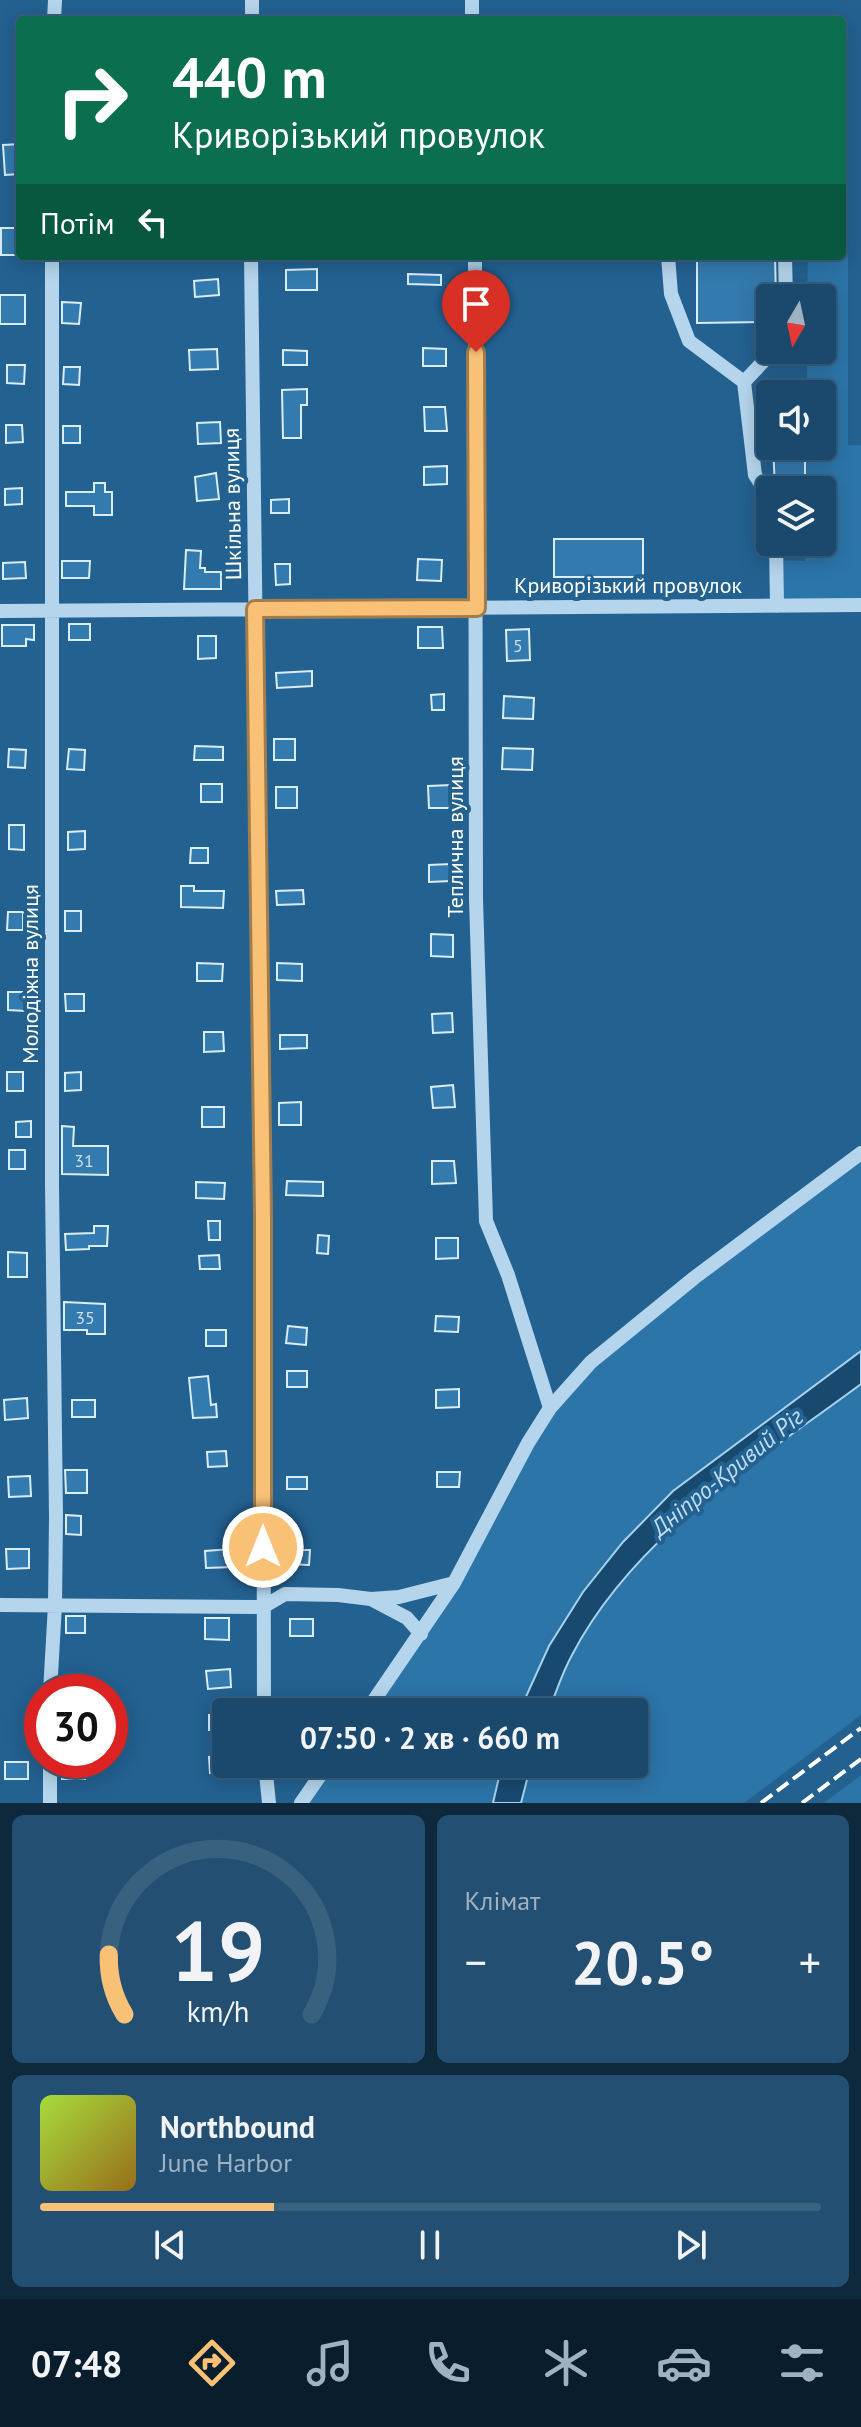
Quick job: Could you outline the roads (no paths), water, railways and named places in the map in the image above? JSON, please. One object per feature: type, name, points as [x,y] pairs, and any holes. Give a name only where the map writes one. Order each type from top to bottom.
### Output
[{"type":"street","name":"Молодіжна вулиця","points":[[51,1674],[55,1605],[52,260]]},
{"type":"street","name":"Шкільна вулиця","points":[[251,260],[263,1216],[264,1698]]},
{"type":"street","name":"Теплична вулиця","points":[[475,260],[476,899],[486,1221],[508,1275],[550,1408]]},
{"type":"street","points":[[668,260],[671,294],[689,341],[744,382],[756,477]]},
{"type":"street","points":[[785,260],[786,284]]},
{"type":"street","points":[[744,382],[761,364]]},
{"type":"street","points":[[776,556],[777,606]]},
{"type":"street","name":"Криворізький провулок","points":[[0,611],[861,605]]},
{"type":"street","points":[[376,1698],[454,1583],[528,1443],[550,1408],[591,1362],[694,1278],[861,1153]]},
{"type":"street","points":[[0,1605],[263,1607],[285,1594],[371,1599],[399,1597],[454,1583]]},
{"type":"street","points":[[371,1599],[401,1613],[421,1634]]},
{"type":"street","points":[[50,1778],[50,1803]]},
{"type":"street","points":[[266,1778],[269,1803]]},
{"type":"street","points":[[301,1803],[318,1778]]},
{"type":"water","name":"Дніпро-Кривий Ріг","points":[[861,1351],[861,1384],[700,1504],[663,1538],[629,1573],[598,1612],[568,1662],[554,1698],[525,1698],[549,1646],[583,1592],[623,1542],[673,1491]]},
{"type":"water","points":[[499,1778],[527,1778],[521,1803],[493,1803]]},
{"type":"railway","points":[[761,1803],[861,1728]]},
{"type":"railway","points":[[802,1803],[861,1759]]}]
